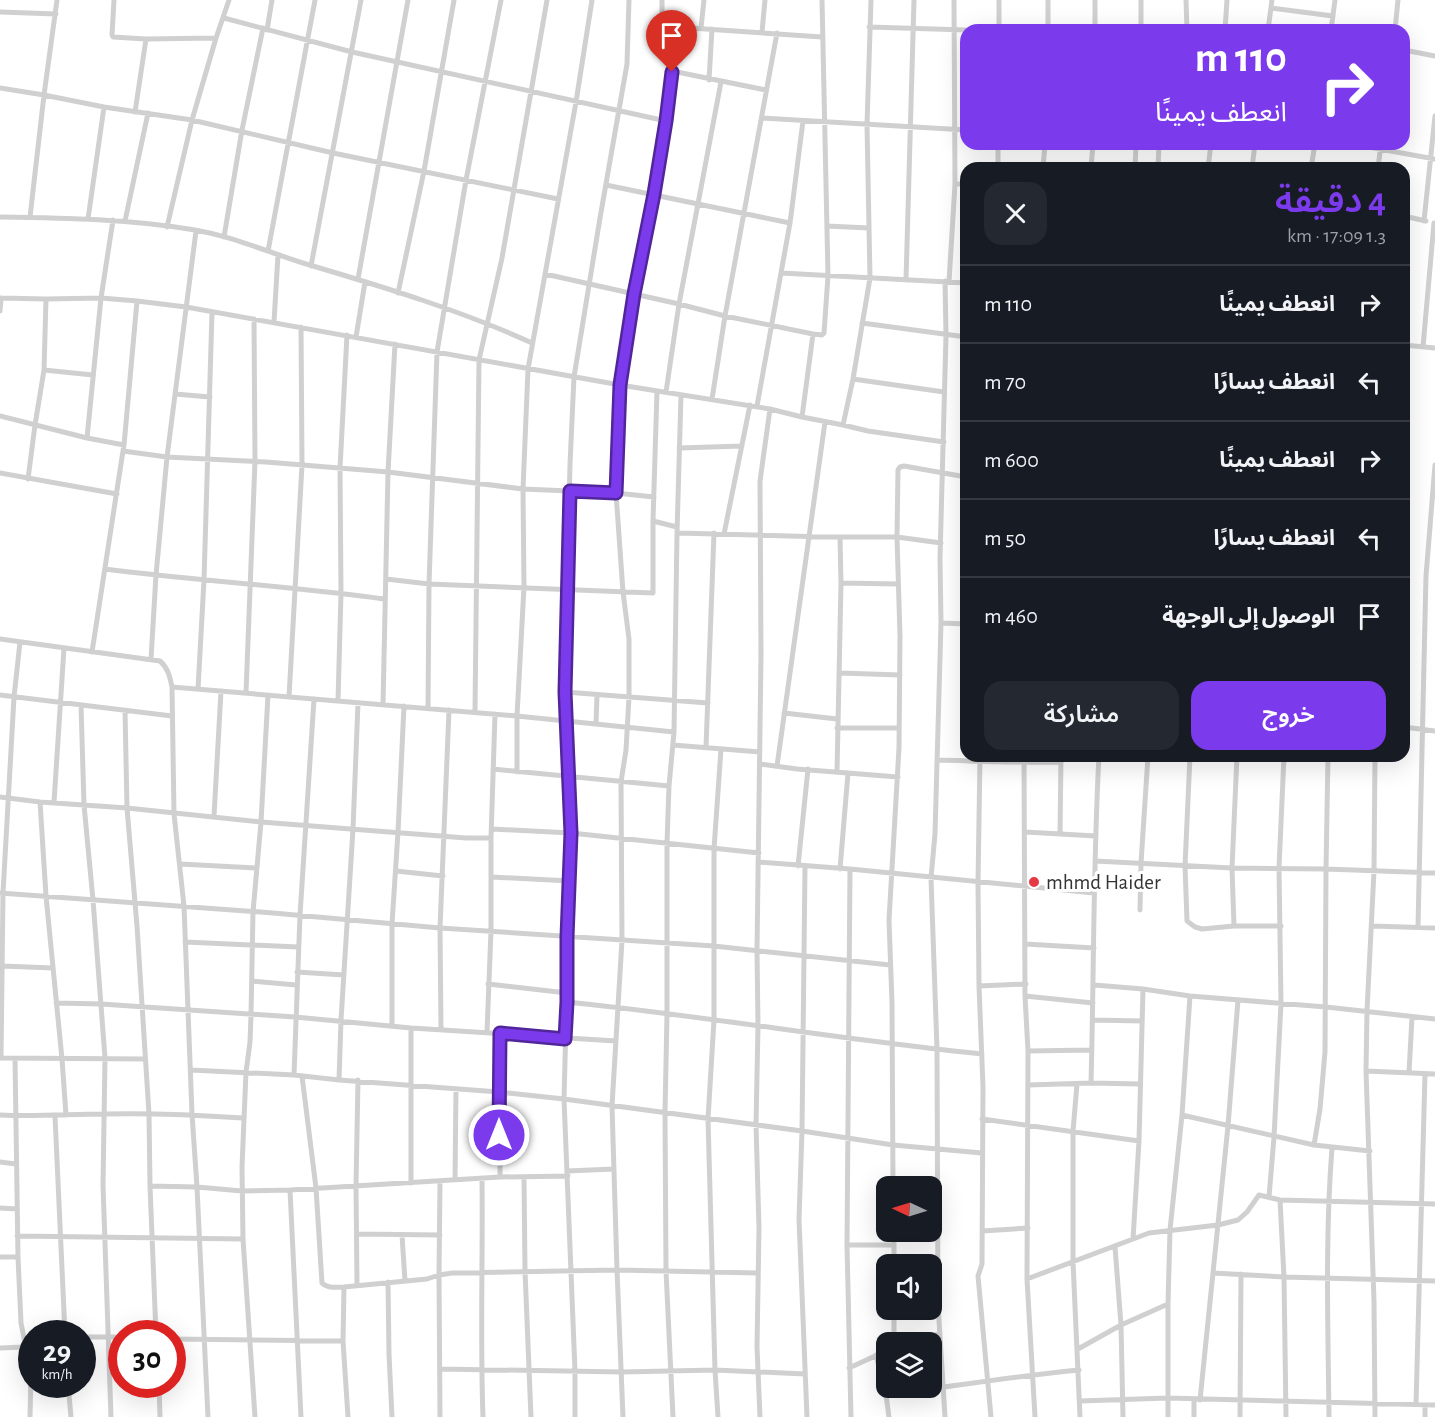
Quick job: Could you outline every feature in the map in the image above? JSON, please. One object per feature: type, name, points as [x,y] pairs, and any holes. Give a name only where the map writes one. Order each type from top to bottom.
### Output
[{"type":"street","points":[[30,218],[57,0]]},
{"type":"street","points":[[114,0],[113,38],[216,38]]},
{"type":"street","points":[[166,227],[192,120],[228,0]]},
{"type":"street","points":[[224,237],[242,130],[273,0]]},
{"type":"street","points":[[268,251],[315,0]]},
{"type":"street","points":[[311,266],[361,0]]},
{"type":"street","points":[[358,279],[408,0]]},
{"type":"street","points":[[398,293],[424,171],[454,0]]},
{"type":"street","points":[[428,708],[429,584],[438,352],[466,180],[501,0]]},
{"type":"street","points":[[475,712],[479,360],[502,258],[547,0]]},
{"type":"street","points":[[517,772],[517,716],[524,587],[523,489],[528,369],[592,0]]},
{"type":"street","points":[[575,1417],[564,1099],[571,833],[565,692],[574,377],[628,51],[629,0]]},
{"type":"street","points":[[662,0],[662,21],[667,25],[822,37]]},
{"type":"street","points":[[701,28],[704,0]]},
{"type":"street","points":[[762,32],[765,0]]},
{"type":"street","points":[[545,274],[724,316],[813,334],[824,333],[828,276],[822,0]]},
{"type":"street","points":[[843,425],[870,278],[867,125],[871,0]]},
{"type":"street","points":[[906,280],[914,0]]},
{"type":"street","points":[[939,1332],[937,1049],[931,878],[938,760],[940,543],[947,282],[955,184],[954,0]]},
{"type":"street","points":[[999,0],[999,24]]},
{"type":"street","points":[[1048,0],[1048,24]]},
{"type":"street","points":[[1095,0],[1095,24]]},
{"type":"street","points":[[1141,0],[1141,24]]},
{"type":"street","points":[[1186,0],[1186,24]]},
{"type":"street","points":[[1225,24],[1227,0]]},
{"type":"street","points":[[1269,24],[1272,0]]},
{"type":"street","points":[[1332,24],[1335,0]]},
{"type":"street","points":[[1396,24],[1398,0]]},
{"type":"street","points":[[1271,8],[1333,16]]},
{"type":"street","points":[[0,12],[56,14]]},
{"type":"street","points":[[224,18],[397,62],[666,121]]},
{"type":"street","points":[[623,1417],[612,1106],[622,940],[621,782],[629,698],[629,639],[623,592],[616,493],[620,385],[634,294],[666,121],[676,27]]},
{"type":"street","points":[[869,27],[960,30]]},
{"type":"street","points":[[709,80],[712,29]]},
{"type":"street","points":[[712,399],[724,316],[777,33]]},
{"type":"street","points":[[135,112],[146,39]]},
{"type":"street","points":[[1410,51],[1435,56]]},
{"type":"street","points":[[672,72],[766,90]]},
{"type":"street","points":[[666,392],[679,304],[721,82]]},
{"type":"street","points":[[0,88],[192,120],[333,153],[558,199]]},
{"type":"street","points":[[88,219],[104,107]]},
{"type":"street","points":[[125,221],[148,113]]},
{"type":"street","points":[[1424,221],[1433,159],[1435,116]]},
{"type":"street","points":[[762,118],[960,130]]},
{"type":"street","points":[[757,406],[790,223],[803,121]]},
{"type":"street","points":[[1397,150],[1433,159]]},
{"type":"street","points":[[955,184],[960,184]]},
{"type":"street","points":[[606,185],[790,223]]},
{"type":"street","points":[[0,217],[125,221],[224,237],[488,323],[532,343]]},
{"type":"street","points":[[1410,218],[1434,223],[1423,347]]},
{"type":"street","points":[[87,438],[101,298],[113,220]]},
{"type":"street","points":[[827,226],[869,228]]},
{"type":"street","points":[[151,659],[167,457],[196,231]]},
{"type":"street","points":[[274,322],[278,255]]},
{"type":"street","points":[[781,273],[960,283]]},
{"type":"street","points":[[356,338],[364,282]]},
{"type":"street","points":[[0,311],[1,298],[101,298],[137,301],[274,322],[620,385],[770,408],[868,431],[944,442]]},
{"type":"street","points":[[28,479],[44,370],[46,299]]},
{"type":"street","points":[[92,652],[123,448],[137,301]]},
{"type":"street","points":[[198,689],[204,580],[212,312]]},
{"type":"street","points":[[246,693],[255,461],[254,319]]},
{"type":"street","points":[[862,323],[960,336]]},
{"type":"street","points":[[289,697],[302,465],[301,327]]},
{"type":"street","points":[[802,417],[813,334]]},
{"type":"street","points":[[338,701],[341,593],[340,468],[347,335]]},
{"type":"street","points":[[383,705],[388,472],[395,344]]},
{"type":"street","points":[[1410,346],[1435,348]]},
{"type":"street","points":[[44,370],[93,375]]},
{"type":"street","points":[[853,379],[945,392]]},
{"type":"street","points":[[386,579],[429,584],[653,593],[657,391]]},
{"type":"street","points":[[175,394],[210,397]]},
{"type":"street","points":[[673,1417],[666,1271],[667,843],[674,732],[681,394]]},
{"type":"street","points":[[724,534],[750,405]]},
{"type":"street","points":[[760,1417],[757,1273],[759,1211],[756,1125],[760,475],[770,408]]},
{"type":"street","points":[[0,416],[167,457],[255,461],[388,472],[523,489],[654,497]]},
{"type":"street","points":[[777,766],[825,422]]},
{"type":"street","points":[[680,448],[742,446]]},
{"type":"street","points":[[1418,926],[1426,576],[1435,465]]},
{"type":"street","points":[[893,1176],[889,920],[899,728],[898,470],[900,466],[904,466],[960,476]]},
{"type":"street","points":[[0,473],[117,494]]},
{"type":"street","points":[[653,521],[677,530],[724,534],[897,537],[940,543]]},
{"type":"street","points":[[706,747],[714,533]]},
{"type":"street","points":[[837,772],[840,537]]},
{"type":"street","points":[[105,569],[384,599]]},
{"type":"street","points":[[841,583],[898,584]]},
{"type":"street","points":[[940,623],[960,624]]},
{"type":"street","points":[[0,639],[151,659],[160,661],[168,672],[172,687],[174,814],[184,906],[208,1417]]},
{"type":"street","points":[[20,642],[14,698],[2,893],[0,1058],[145,1059]]},
{"type":"street","points":[[54,802],[64,648]]},
{"type":"street","points":[[840,673],[900,675]]},
{"type":"street","points":[[172,687],[475,712],[674,732]]},
{"type":"street","points":[[214,816],[221,691]]},
{"type":"street","points":[[565,692],[708,703]]},
{"type":"street","points":[[0,695],[172,716]]},
{"type":"street","points":[[255,1417],[243,1239],[243,1118],[250,1042],[253,912],[268,695]]},
{"type":"street","points":[[596,724],[597,695]]},
{"type":"street","points":[[294,1075],[298,947],[314,699]]},
{"type":"street","points":[[339,1080],[358,703]]},
{"type":"street","points":[[81,705],[84,805],[105,1058],[103,1185],[108,1337],[96,1337]]},
{"type":"street","points":[[392,1026],[392,924],[404,706]]},
{"type":"street","points":[[125,710],[127,808],[149,1113],[155,1320]]},
{"type":"street","points":[[441,1029],[440,928],[449,710]]},
{"type":"street","points":[[784,713],[837,719]]},
{"type":"street","points":[[487,1032],[495,714]]},
{"type":"street","points":[[837,728],[899,728]]},
{"type":"street","points":[[1410,728],[1435,731]]},
{"type":"street","points":[[673,745],[760,752]]},
{"type":"street","points":[[718,1417],[711,1271],[708,1119],[714,1020],[714,849],[721,749]]},
{"type":"street","points":[[938,760],[960,759]]},
{"type":"street","points":[[980,762],[978,883],[982,1054],[982,1264],[978,1276],[991,1417]]},
{"type":"street","points":[[1015,762],[1033,762]]},
{"type":"street","points":[[1060,834],[1061,762]]},
{"type":"street","points":[[1091,1083],[1099,762]]},
{"type":"street","points":[[1140,910],[1148,762]]},
{"type":"street","points":[[1190,762],[1185,866],[1187,921],[1202,929],[1233,926],[1281,926]]},
{"type":"street","points":[[1233,926],[1232,868],[1237,762]]},
{"type":"street","points":[[1269,1197],[1281,1004],[1279,868],[1284,762]]},
{"type":"street","points":[[1314,1145],[1322,1087],[1326,1007],[1329,762]]},
{"type":"street","points":[[1375,762],[1374,870],[1366,1071],[1370,1151],[1375,1417]]},
{"type":"street","points":[[1024,763],[1025,996],[1028,1050],[1027,1279],[1035,1417]]},
{"type":"street","points":[[760,764],[898,777]]},
{"type":"street","points":[[807,1417],[799,1249],[805,955],[802,866],[808,769]]},
{"type":"street","points":[[493,770],[669,786]]},
{"type":"street","points":[[840,869],[848,773]]},
{"type":"street","points":[[0,796],[40,802],[127,808],[261,822],[491,838]]},
{"type":"street","points":[[40,802],[46,896],[66,1115]]},
{"type":"street","points":[[492,829],[571,833],[759,854]]},
{"type":"street","points":[[1025,832],[1096,836]]},
{"type":"street","points":[[1095,861],[1232,868],[1435,873]]},
{"type":"street","points":[[758,862],[1094,893]]},
{"type":"street","points":[[180,864],[256,868]]},
{"type":"street","points":[[850,870],[847,1245],[851,1417]]},
{"type":"street","points":[[396,871],[443,876]]},
{"type":"street","points":[[491,877],[570,881]]},
{"type":"street","points":[[2,893],[300,915],[440,928],[714,946],[890,965]]},
{"type":"street","points":[[1372,926],[1435,928]]},
{"type":"street","points":[[185,942],[298,947]]},
{"type":"street","points":[[1025,944],[1094,948]]},
{"type":"street","points":[[1,966],[53,968]]},
{"type":"street","points":[[297,972],[344,975]]},
{"type":"street","points":[[252,981],[296,985]]},
{"type":"street","points":[[488,984],[567,993]]},
{"type":"street","points":[[979,986],[1026,984]]},
{"type":"street","points":[[1094,985],[1190,996],[1367,1011],[1435,1020]]},
{"type":"street","points":[[1133,1239],[1139,1141],[1143,989]]},
{"type":"street","points":[[1025,996],[1093,1003]]},
{"type":"street","points":[[1168,1417],[1170,1230],[1182,1115],[1190,996]]},
{"type":"street","points":[[1194,1417],[1213,1273],[1238,1000]]},
{"type":"street","points":[[567,1002],[982,1054]]},
{"type":"street","points":[[57,1003],[341,1020],[411,1028],[616,1041]]},
{"type":"street","points":[[1409,1073],[1412,1017]]},
{"type":"street","points":[[1093,1020],[1142,1022]]},
{"type":"street","points":[[411,1028],[411,1183]]},
{"type":"street","points":[[500,1033],[500,1178]]},
{"type":"street","points":[[1028,1050],[1092,1050]]},
{"type":"street","points":[[15,1058],[17,1236],[21,1320]]},
{"type":"street","points":[[190,1070],[294,1075],[499,1092],[893,1145],[982,1154]]},
{"type":"street","points":[[1366,1071],[1435,1074]]},
{"type":"street","points":[[1416,1404],[1425,1074]]},
{"type":"street","points":[[302,1076],[316,1188],[322,1283],[325,1286],[344,1287],[427,1279],[452,1273],[483,1272],[617,1270],[757,1273]]},
{"type":"street","points":[[357,1285],[358,1080]]},
{"type":"street","points":[[1077,1084],[1073,1131],[1073,1262],[1080,1417]]},
{"type":"street","points":[[1028,1085],[1140,1084]]},
{"type":"street","points":[[455,1180],[456,1089]]},
{"type":"street","points":[[0,1115],[149,1113],[243,1118]]},
{"type":"street","points":[[1182,1115],[1314,1145],[1370,1151]]},
{"type":"street","points":[[55,1116],[64,1320]]},
{"type":"street","points":[[982,1119],[1139,1141]]},
{"type":"street","points":[[1329,1417],[1327,1278],[1328,1201],[1332,1148]]},
{"type":"street","points":[[0,1162],[16,1164]]},
{"type":"street","points":[[150,1186],[242,1191],[290,1190],[524,1177],[614,1169]]},
{"type":"street","points":[[524,1177],[531,1417]]},
{"type":"street","points":[[482,1178],[481,1370],[483,1417]]},
{"type":"street","points":[[440,1181],[440,1417]]},
{"type":"street","points":[[290,1190],[301,1417]]},
{"type":"street","points":[[1027,1279],[1149,1233],[1218,1225],[1238,1220],[1259,1195],[1280,1200],[1435,1204]]},
{"type":"street","points":[[1280,1200],[1284,1277],[1286,1417]]},
{"type":"street","points":[[0,1208],[17,1209]]},
{"type":"street","points":[[982,1230],[1028,1228]]},
{"type":"street","points":[[357,1234],[440,1235]]},
{"type":"street","points":[[402,1234],[405,1281]]},
{"type":"street","points":[[17,1236],[243,1239]]},
{"type":"street","points":[[847,1245],[894,1245],[894,1254]]},
{"type":"street","points":[[1115,1246],[1123,1417]]},
{"type":"street","points":[[0,1257],[18,1257]]},
{"type":"street","points":[[1213,1273],[1435,1281]]},
{"type":"street","points":[[1240,1417],[1241,1274]]},
{"type":"street","points":[[388,1282],[392,1417]]},
{"type":"street","points":[[344,1287],[343,1341],[348,1417]]},
{"type":"street","points":[[1078,1349],[1120,1325],[1168,1304]]},
{"type":"street","points":[[186,1339],[343,1341]]},
{"type":"street","points":[[0,1348],[18,1347]]},
{"type":"street","points":[[849,1368],[876,1355]]},
{"type":"street","points":[[440,1369],[622,1372],[715,1370],[805,1374]]},
{"type":"street","points":[[943,1388],[1032,1374],[1079,1370]]},
{"type":"street","points":[[942,1374],[945,1417]]},
{"type":"street","points":[[30,1417],[31,1398]]},
{"type":"street","points":[[69,1398],[71,1417]]},
{"type":"street","points":[[110,1398],[111,1417]]},
{"type":"street","points":[[159,1398],[160,1417]]},
{"type":"street","points":[[886,1398],[889,1417]]},
{"type":"street","points":[[1080,1401],[1168,1398],[1435,1405]]},
{"type":"street","points":[[1425,1405],[1425,1417]]},
{"type":"place","name":"mhmd Haider","points":[[1034,882]]},
{"type":"route","points":[[499,1135],[500,1033],[565,1039],[571,833],[565,692],[570,491],[616,493],[620,385],[634,294],[654,194],[672,72]]}]
